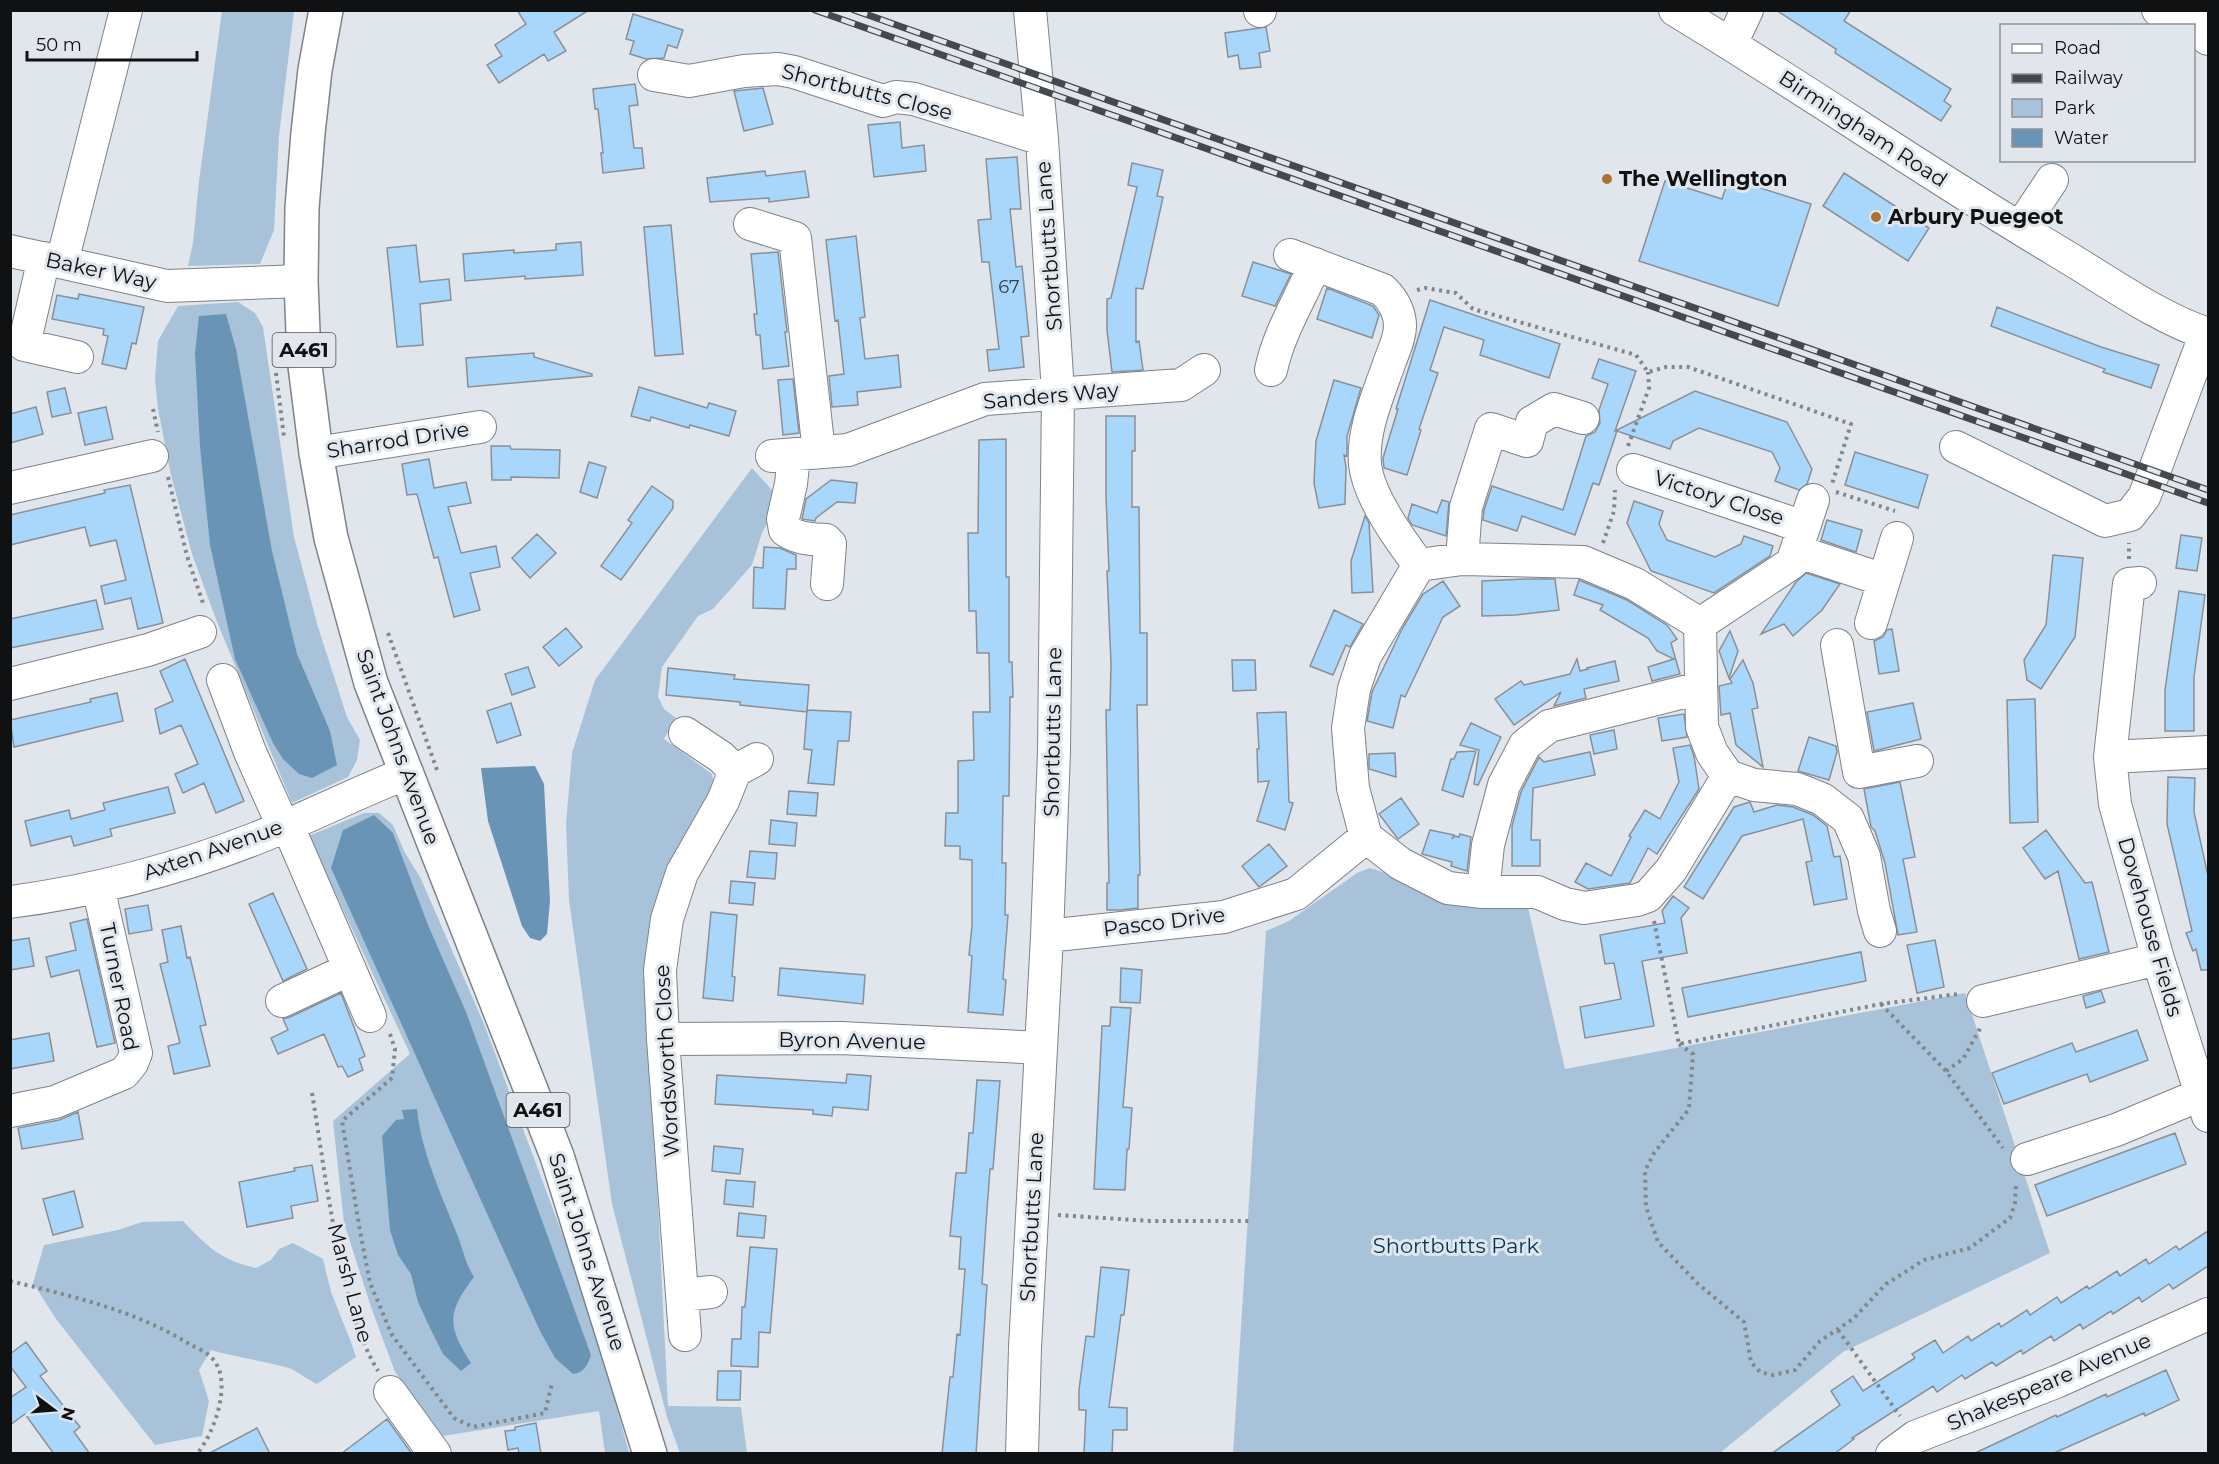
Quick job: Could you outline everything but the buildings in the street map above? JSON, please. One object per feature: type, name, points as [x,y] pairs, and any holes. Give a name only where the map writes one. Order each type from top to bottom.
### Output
[{"type":"highway","name":"Saint Johns Avenue","points":[[326,10],[315,70],[308,133],[302,208],[301,281],[304,358],[316,453],[331,538],[370,683],[557,1156],[650,1454]]},
{"type":"street","points":[[77,357],[24,345],[53,260],[126,10]]},
{"type":"street","name":"Shortbutts Lane","points":[[1022,1454],[1054,752],[1058,393],[1042,139],[1030,10]]},
{"type":"street","name":"Birmingham Road","points":[[1675,10],[2020,228],[2166,316],[2207,334]]},
{"type":"street","points":[[1731,44],[1748,10]]},
{"type":"street","points":[[2158,10],[2186,10]]},
{"type":"street","points":[[2197,10],[2208,39]]},
{"type":"street","name":"Shortbutts Close","points":[[654,75],[689,81],[744,71],[778,69],[883,101],[896,97],[914,99],[1042,139]]},
{"type":"street","points":[[2020,228],[2052,180]]},
{"type":"street","points":[[750,224],[795,238],[794,462],[783,519],[785,530],[791,535],[826,540],[830,544],[827,584]]},
{"type":"street","name":"Baker Way","points":[[10,251],[167,286],[301,281]]},
{"type":"street","points":[[1271,370],[1276,348],[1303,270],[1383,290],[1390,296],[1398,310],[1400,327],[1398,341],[1375,406],[1366,444],[1365,462],[1373,494],[1419,565]]},
{"type":"street","points":[[1956,447],[2105,521],[2130,515],[2144,498],[2207,334]]},
{"type":"street","name":"Sanders Way","points":[[794,462],[848,450],[985,399],[1181,386],[1204,370]]},
{"type":"street","points":[[1462,559],[1466,507],[1491,429],[1527,441],[1532,422],[1554,409],[1583,418]]},
{"type":"street","name":"Sharrod Drive","points":[[316,453],[480,427]]},
{"type":"street","points":[[10,488],[152,456]]},
{"type":"street","name":"Victory Close","points":[[1633,470],[1804,526],[1792,563],[1700,624]]},
{"type":"street","points":[[1871,623],[1884,580],[1896,525]]},
{"type":"street","points":[[1804,526],[1884,580]]},
{"type":"street","points":[[1419,565],[1462,559],[1582,562],[1635,584],[1700,624],[1702,727],[1712,753],[1728,776],[1754,786],[1797,789],[1822,799],[1848,819],[1864,856],[1871,919]]},
{"type":"street","points":[[1419,565],[1365,656],[1354,689],[1348,728],[1353,788],[1366,837],[1401,864],[1448,888],[1483,892],[1538,892],[1565,904],[1584,908],[1637,900],[1648,896],[1671,870],[1728,776]]},
{"type":"street","name":"Dovehouse Fields","points":[[2135,583],[2110,757],[2115,804],[2158,959],[2204,1106]]},
{"type":"street","points":[[10,684],[148,650],[200,632]]},
{"type":"street","points":[[1837,645],[1859,772]]},
{"type":"street","points":[[223,680],[249,752],[295,821],[370,1016]]},
{"type":"street","points":[[1483,892],[1488,845],[1504,785],[1525,745],[1549,726],[1700,688]]},
{"type":"street","name":"Wordsworth Close","points":[[685,733],[721,757],[746,765],[682,873],[667,919],[660,970],[663,1039],[696,1294],[685,1335]]},
{"type":"street","points":[[2110,757],[2208,752]]},
{"type":"street","points":[[1832,807],[1859,772],[1917,761]]},
{"type":"street","name":"Axten Avenue","points":[[10,902],[98,888],[176,866],[295,821],[407,773]]},
{"type":"street","name":"Pasco Drive","points":[[1047,936],[1224,917],[1296,894],[1366,837]]},
{"type":"street","name":"Turner Road","points":[[10,1111],[54,1102],[124,1073],[132,1064],[136,1053],[98,888]]},
{"type":"street","points":[[1974,997],[2158,959]]},
{"type":"street","points":[[282,1001],[350,969]]},
{"type":"street","name":"Byron Avenue","points":[[663,1039],[841,1038],[1041,1048]]},
{"type":"street","points":[[2016,1164],[2116,1130],[2204,1106]]},
{"type":"street","name":"Shakespeare Avenue","points":[[1903,1445],[2056,1382],[2208,1314]]},
{"type":"street","points":[[390,1392],[435,1454]]},
{"type":"path","points":[[1390,296],[1425,288],[1456,293],[1473,309],[1636,355],[1648,372],[1666,367],[1688,367],[1851,424],[1830,490],[1896,525]]},
{"type":"path","points":[[2130,515],[2135,583]]},
{"type":"path","points":[[387,628],[440,776]]},
{"type":"path","points":[[1648,896],[1679,1044],[1693,1054],[1689,1109],[1654,1153],[1645,1171],[1646,1208],[1658,1242],[1697,1283],[1744,1322],[1751,1362],[1760,1372],[1773,1375],[1795,1370],[1820,1341],[1853,1319],[1886,1284],[1924,1260],[1970,1248],[2010,1218],[2015,1203],[2016,1164],[1946,1071],[1881,1004]]},
{"type":"path","points":[[1679,1044],[1881,1004],[1974,997],[1982,1026],[1963,1059],[1946,1071]]},
{"type":"path","points":[[370,1016],[376,1030],[387,1024],[395,1049],[392,1078],[342,1121],[370,1282],[392,1335],[454,1418],[473,1427],[545,1413],[552,1383]]},
{"type":"path","name":"Marsh Lane","points":[[312,1093],[334,1229],[353,1311],[372,1361],[390,1392]]},
{"type":"path","points":[[1032,1214],[1150,1221],[1249,1221]]},
{"type":"path","points":[[10,1281],[95,1303],[173,1334],[212,1357],[223,1383],[215,1422],[197,1454]]},
{"type":"path","points":[[1838,1330],[1903,1445]]},
{"type":"green space","points":[[222,11],[294,11],[279,136],[274,230],[260,264],[188,266],[193,243]]},
{"type":"green space","points":[[238,302],[255,313],[263,327],[294,537],[318,627],[347,717],[360,740],[357,760],[348,777],[292,803],[217,622],[192,554],[171,475],[158,409],[155,379],[158,341],[178,306]]},
{"type":"green space","points":[[752,468],[780,499],[762,533],[752,565],[713,609],[698,616],[662,667],[658,697],[664,709],[676,718],[664,739],[712,774],[714,783],[646,963],[668,1406],[741,1407],[747,1453],[680,1453],[667,1417],[612,1204],[569,900],[566,824],[572,753],[595,680]]},
{"type":"green space","points":[[364,813],[379,813],[393,825],[404,851],[421,879],[484,1024],[582,1287],[629,1453],[605,1453],[599,1411],[443,1436],[395,1372],[344,1223],[333,1121],[410,1054],[334,890],[306,837]]},
{"type":"green space","name":"Shortbutts Park","points":[[1370,868],[1392,875],[1431,898],[1467,907],[1527,903],[1565,1069],[1965,993],[2050,1253],[1843,1352],[1720,1453],[1233,1454],[1266,931],[1289,921],[1357,873]]},
{"type":"green space","points":[[183,1221],[215,1251],[243,1265],[256,1268],[271,1260],[279,1249],[293,1243],[323,1259],[331,1292],[356,1357],[317,1384],[289,1368],[211,1350],[199,1370],[209,1401],[202,1436],[155,1445],[56,1319],[33,1283],[44,1245],[118,1230],[142,1222]]},
{"type":"water","points":[[226,314],[236,349],[272,551],[297,654],[330,731],[337,765],[312,778],[299,774],[283,759],[273,743],[235,659],[210,545],[200,447],[195,353],[199,316]]},
{"type":"water","points":[[535,766],[544,784],[550,901],[547,934],[540,941],[530,938],[522,926],[488,821],[481,768]]},
{"type":"water","points":[[374,815],[393,833],[428,925],[466,1012],[591,1355],[585,1368],[580,1372],[573,1374],[555,1358],[540,1331],[331,868],[343,830]]},
{"type":"water","points":[[417,1109],[432,1172],[474,1277],[459,1300],[453,1319],[458,1339],[471,1363],[461,1371],[443,1354],[418,1302],[411,1274],[398,1255],[390,1230],[382,1136],[396,1120],[404,1119],[402,1110]]},
{"type":"railway","points":[[815,10],[2208,503]]},
{"type":"railway","points":[[854,10],[2208,490]]},
{"type":"place","name":"The Wellington","points":[[1607,179]]},
{"type":"place","name":"Arbury Puegeot","points":[[1876,217]]}]
